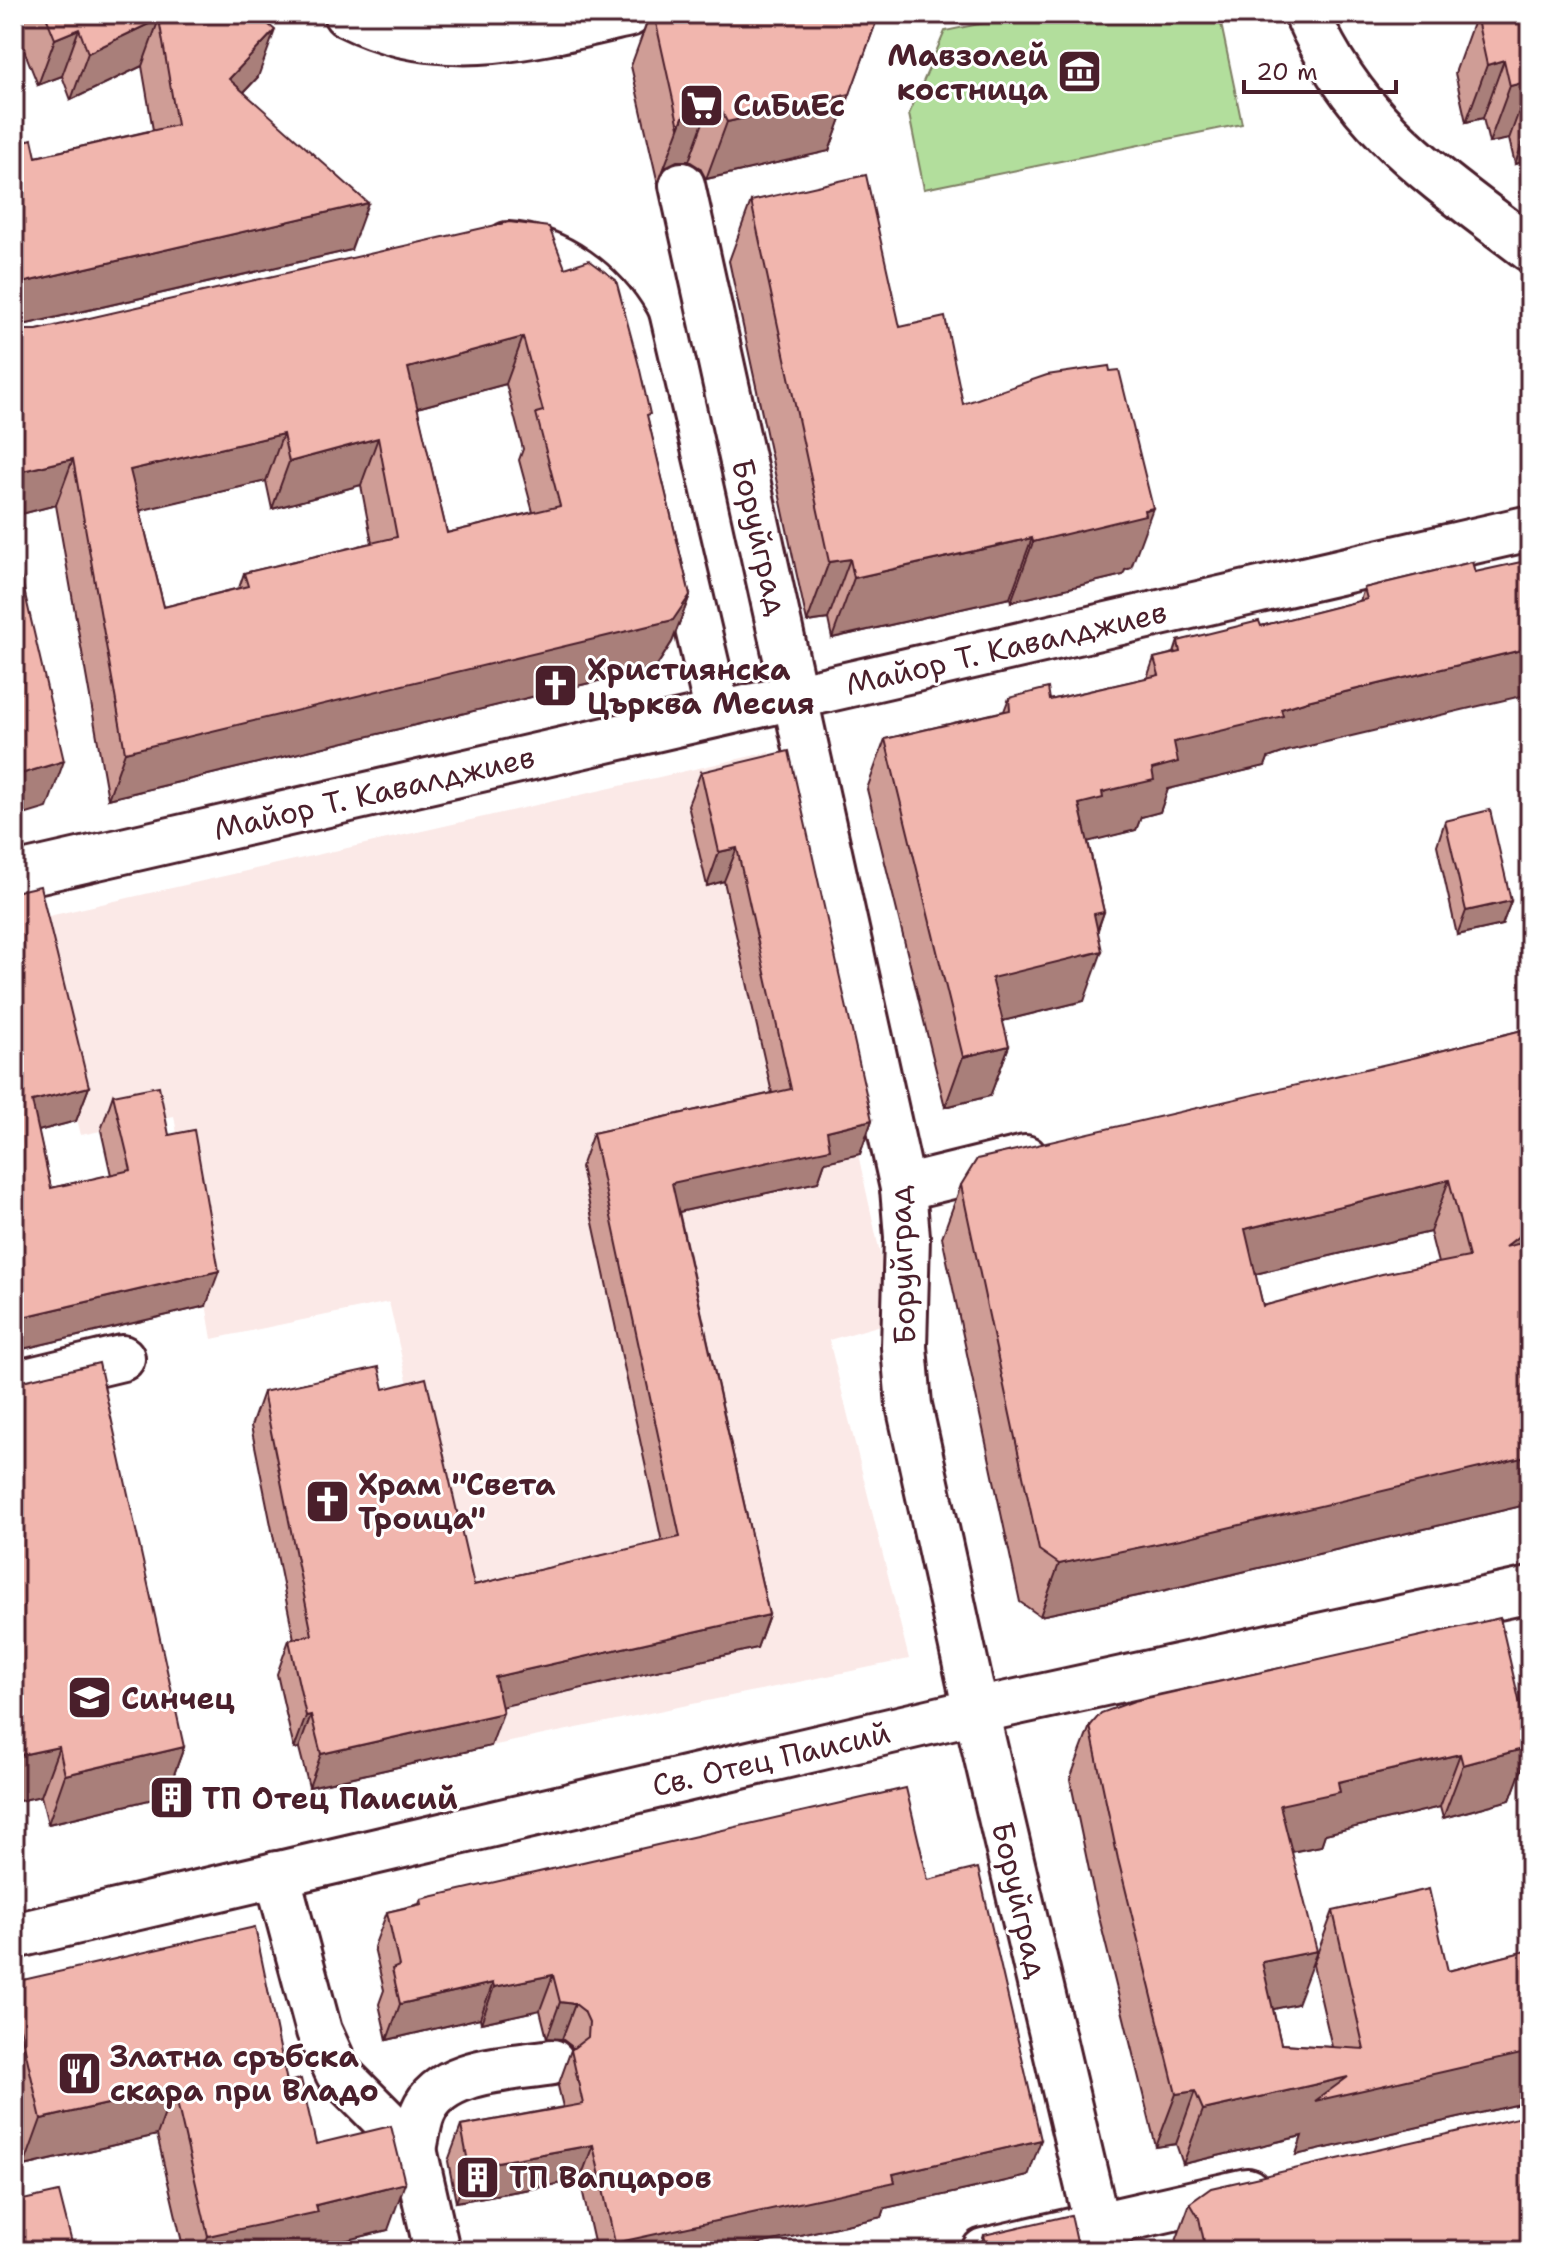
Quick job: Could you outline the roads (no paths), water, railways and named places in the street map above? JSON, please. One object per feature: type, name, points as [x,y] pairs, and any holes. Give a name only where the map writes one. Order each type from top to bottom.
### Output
[{"type":"street","points":[[367,20],[422,39],[486,42],[528,38],[629,14]]},
{"type":"street","points":[[1307,14],[1322,50],[1374,123],[1416,162],[1530,249]]},
{"type":"street","name":"Боруйград","points":[[682,185],[903,1188],[907,1237],[904,1347],[909,1405],[976,1711],[1100,2238]]},
{"type":"street","points":[[464,249],[490,244],[527,246],[597,284],[614,301],[627,325],[718,714]]},
{"type":"street","name":"Майор Т. Кавалджиев","points":[[14,876],[1530,528]]},
{"type":"street","points":[[903,1188],[1071,1147]]},
{"type":"street","points":[[14,1384],[122,1358]]},
{"type":"street","name":"Св. Отец Паисий","points":[[14,1936],[976,1711],[1530,1590]]},
{"type":"street","points":[[277,1874],[319,2031],[338,2073],[414,2149]]},
{"type":"street","points":[[437,2251],[414,2149],[423,2111],[438,2091],[458,2080],[552,2062]]},
{"type":"street","points":[[984,2251],[1100,2238],[1282,2183]]},
{"type":"place","name":"Мавзолей костница","points":[[1079,72]]},
{"type":"place","name":"СиБиЕс","points":[[702,105]]},
{"type":"place","name":"Християнска Църква Месия","points":[[556,686]]},
{"type":"place","name":"Храм \"Света Троица\"","points":[[327,1501]]},
{"type":"place","name":"Синчец","points":[[90,1698]]},
{"type":"place","name":"ТП Отец Паисий","points":[[171,1798]]},
{"type":"place","name":"Златна сръбска скара при Владо","points":[[79,2073]]},
{"type":"place","name":"ТП Вапцаров","points":[[478,2177]]}]
